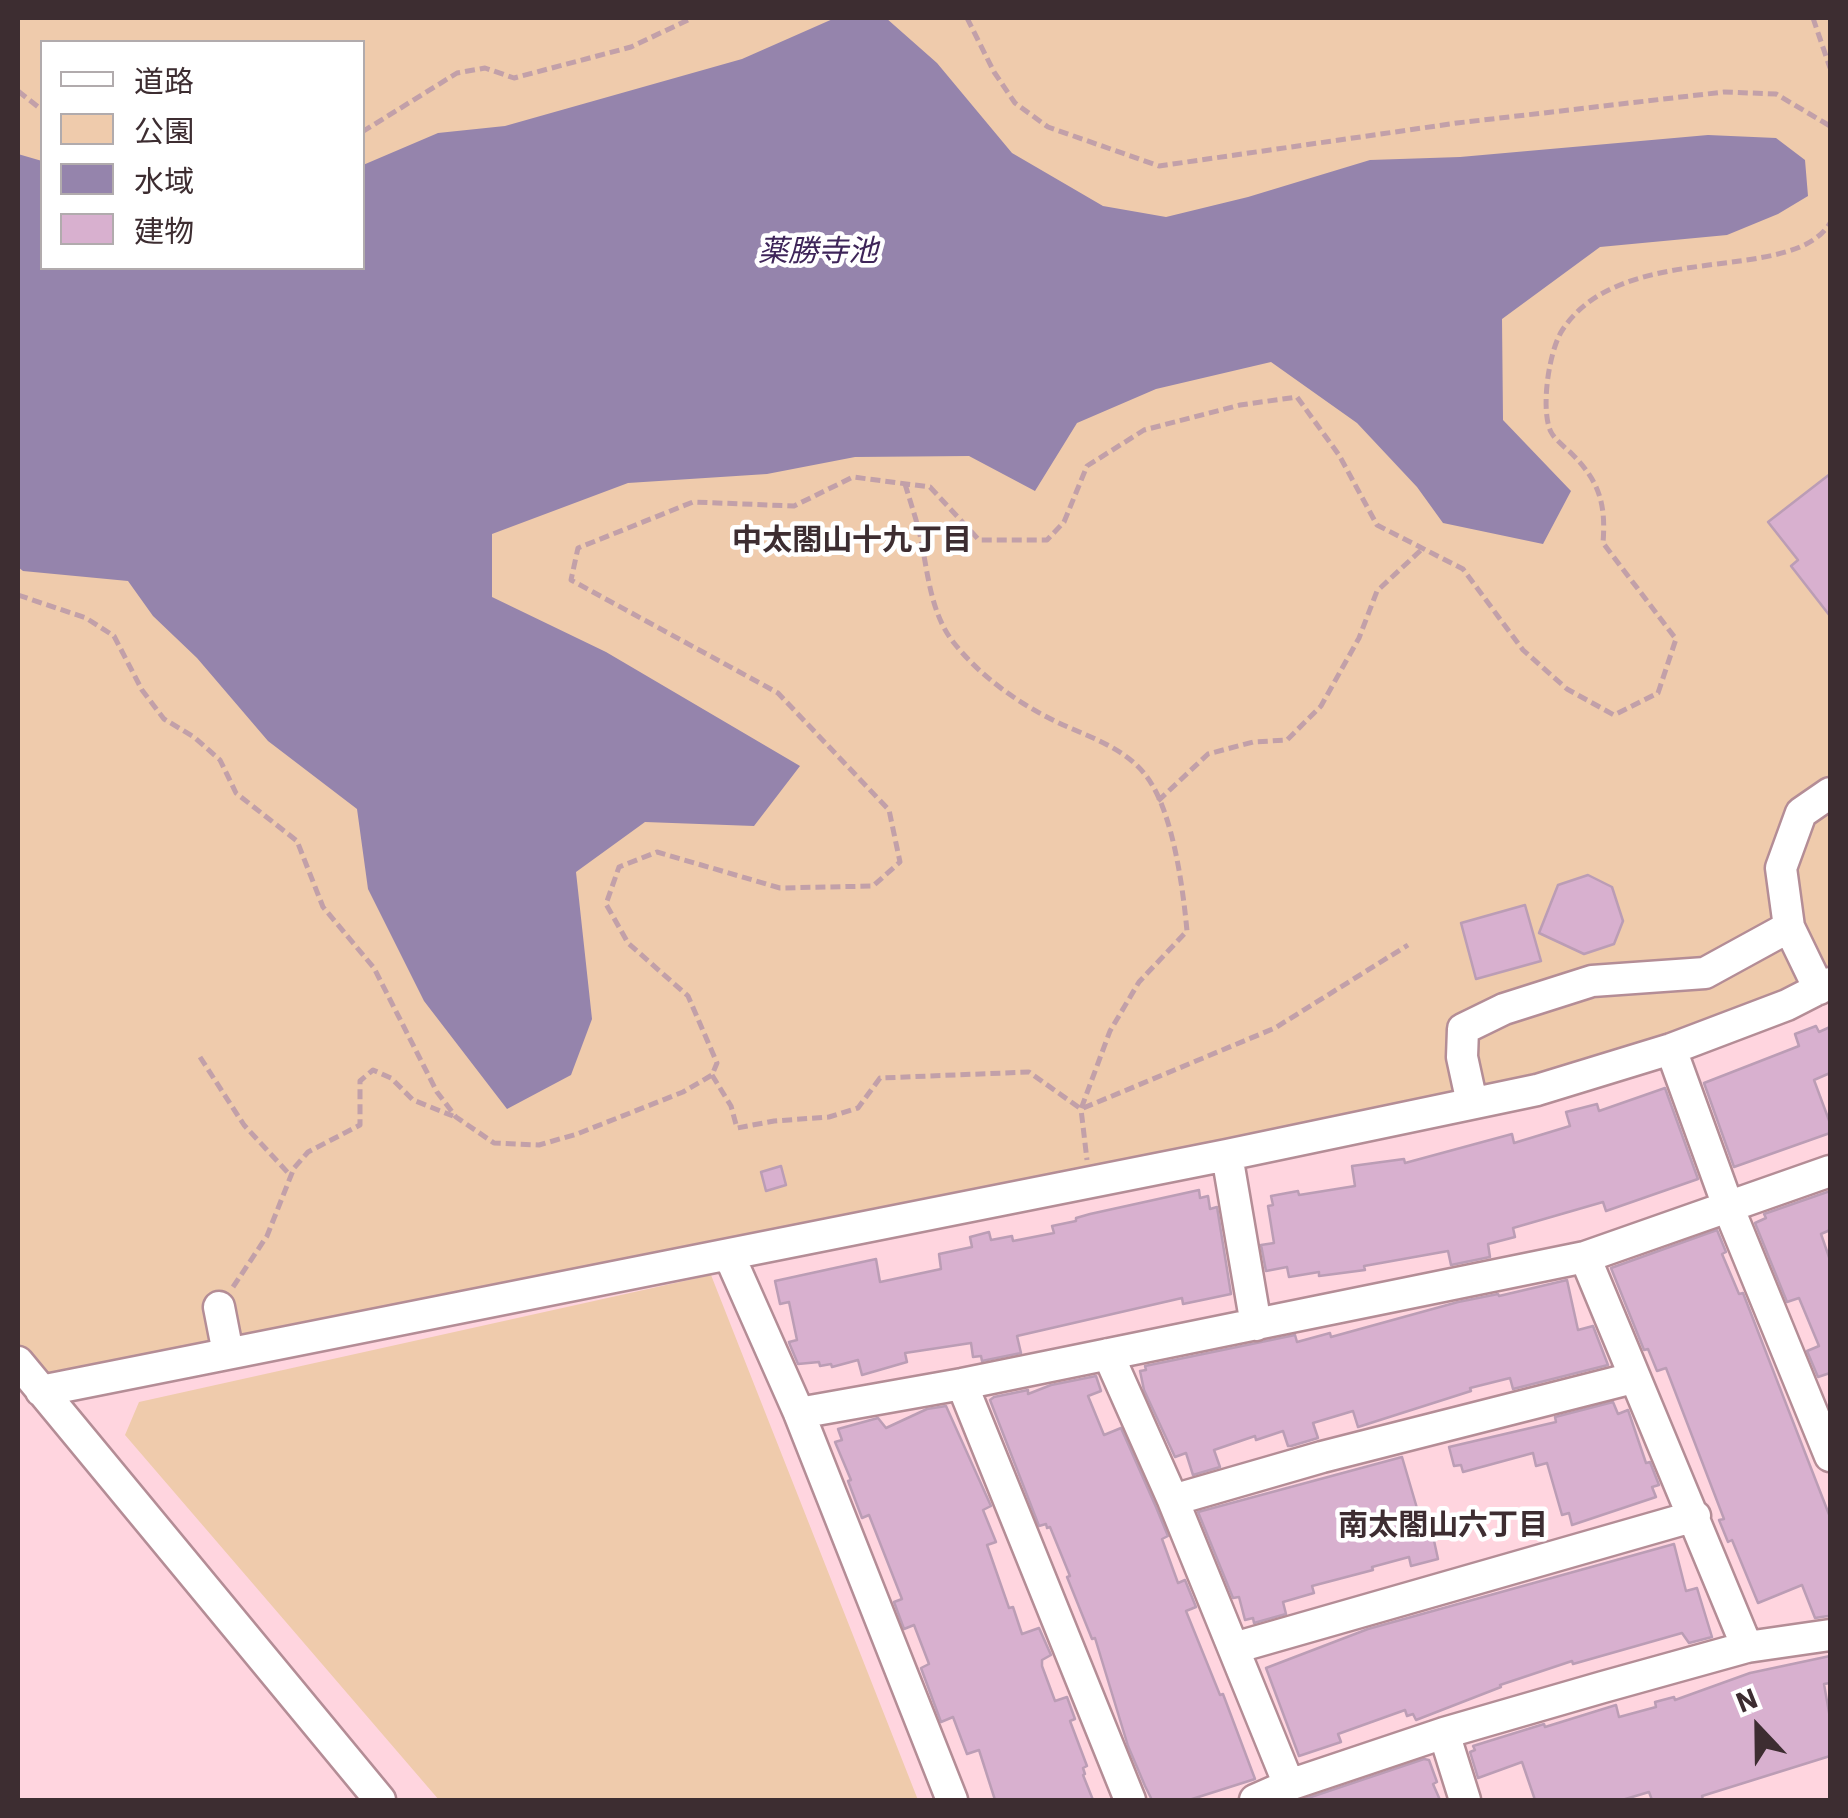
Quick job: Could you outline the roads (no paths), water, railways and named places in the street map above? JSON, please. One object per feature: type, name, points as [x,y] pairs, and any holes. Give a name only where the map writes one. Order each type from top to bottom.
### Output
[{"type":"street","points":[[42,1390],[1227,1155],[1537,1090],[1671,1049],[1787,1005],[1824,986],[1788,927],[1781,868],[1801,813],[1830,793]]},
{"type":"street","points":[[1472,1103],[1462,1057],[1464,1030],[1504,1008],[1592,982],[1705,974],[1788,927]]},
{"type":"street","points":[[1671,1049],[1729,1209],[1830,1456]]},
{"type":"street","points":[[1227,1155],[1256,1325]]},
{"type":"street","points":[[799,1414],[1585,1257],[1830,1171]]},
{"type":"street","points":[[730,1255],[799,1414],[952,1800]]},
{"type":"street","points":[[1585,1257],[1747,1647]]},
{"type":"street","points":[[219,1308],[228,1354]]},
{"type":"street","points":[[1108,1354],[1173,1500],[1290,1785]]},
{"type":"street","points":[[18,1362],[380,1800]]},
{"type":"street","points":[[1173,1500],[1322,1456],[1634,1378]]},
{"type":"street","points":[[962,1384],[1130,1800]]},
{"type":"street","points":[[1234,1648],[1695,1516]]},
{"type":"street","points":[[1255,1800],[1444,1733],[1747,1647],[1830,1635]]},
{"type":"street","points":[[1444,1733],[1465,1800]]},
{"type":"water","name":"薬勝寺池","points":[[835,18],[886,18],[937,63],[1012,153],[1103,206],[1166,217],[1370,160],[1460,157],[1708,135],[1776,138],[1805,160],[1808,196],[1778,214],[1727,235],[1600,247],[1502,319],[1503,420],[1571,491],[1543,544],[1443,523],[1417,487],[1357,423],[1271,362],[1156,389],[1077,423],[1035,491],[969,456],[855,457],[767,474],[628,483],[492,534],[492,597],[606,652],[800,766],[754,826],[645,822],[576,872],[592,1019],[571,1075],[507,1109],[424,1001],[368,889],[357,809],[268,741],[197,658],[153,616],[128,581],[23,571],[18,567],[18,154],[40,160],[40,270],[365,270],[365,164],[438,133],[505,126],[742,59]]},
{"type":"district","name":"中太閤山十九丁目","points":[[852,541]]},
{"type":"district","name":"南太閤山六丁目","points":[[1443,1526]]}]
